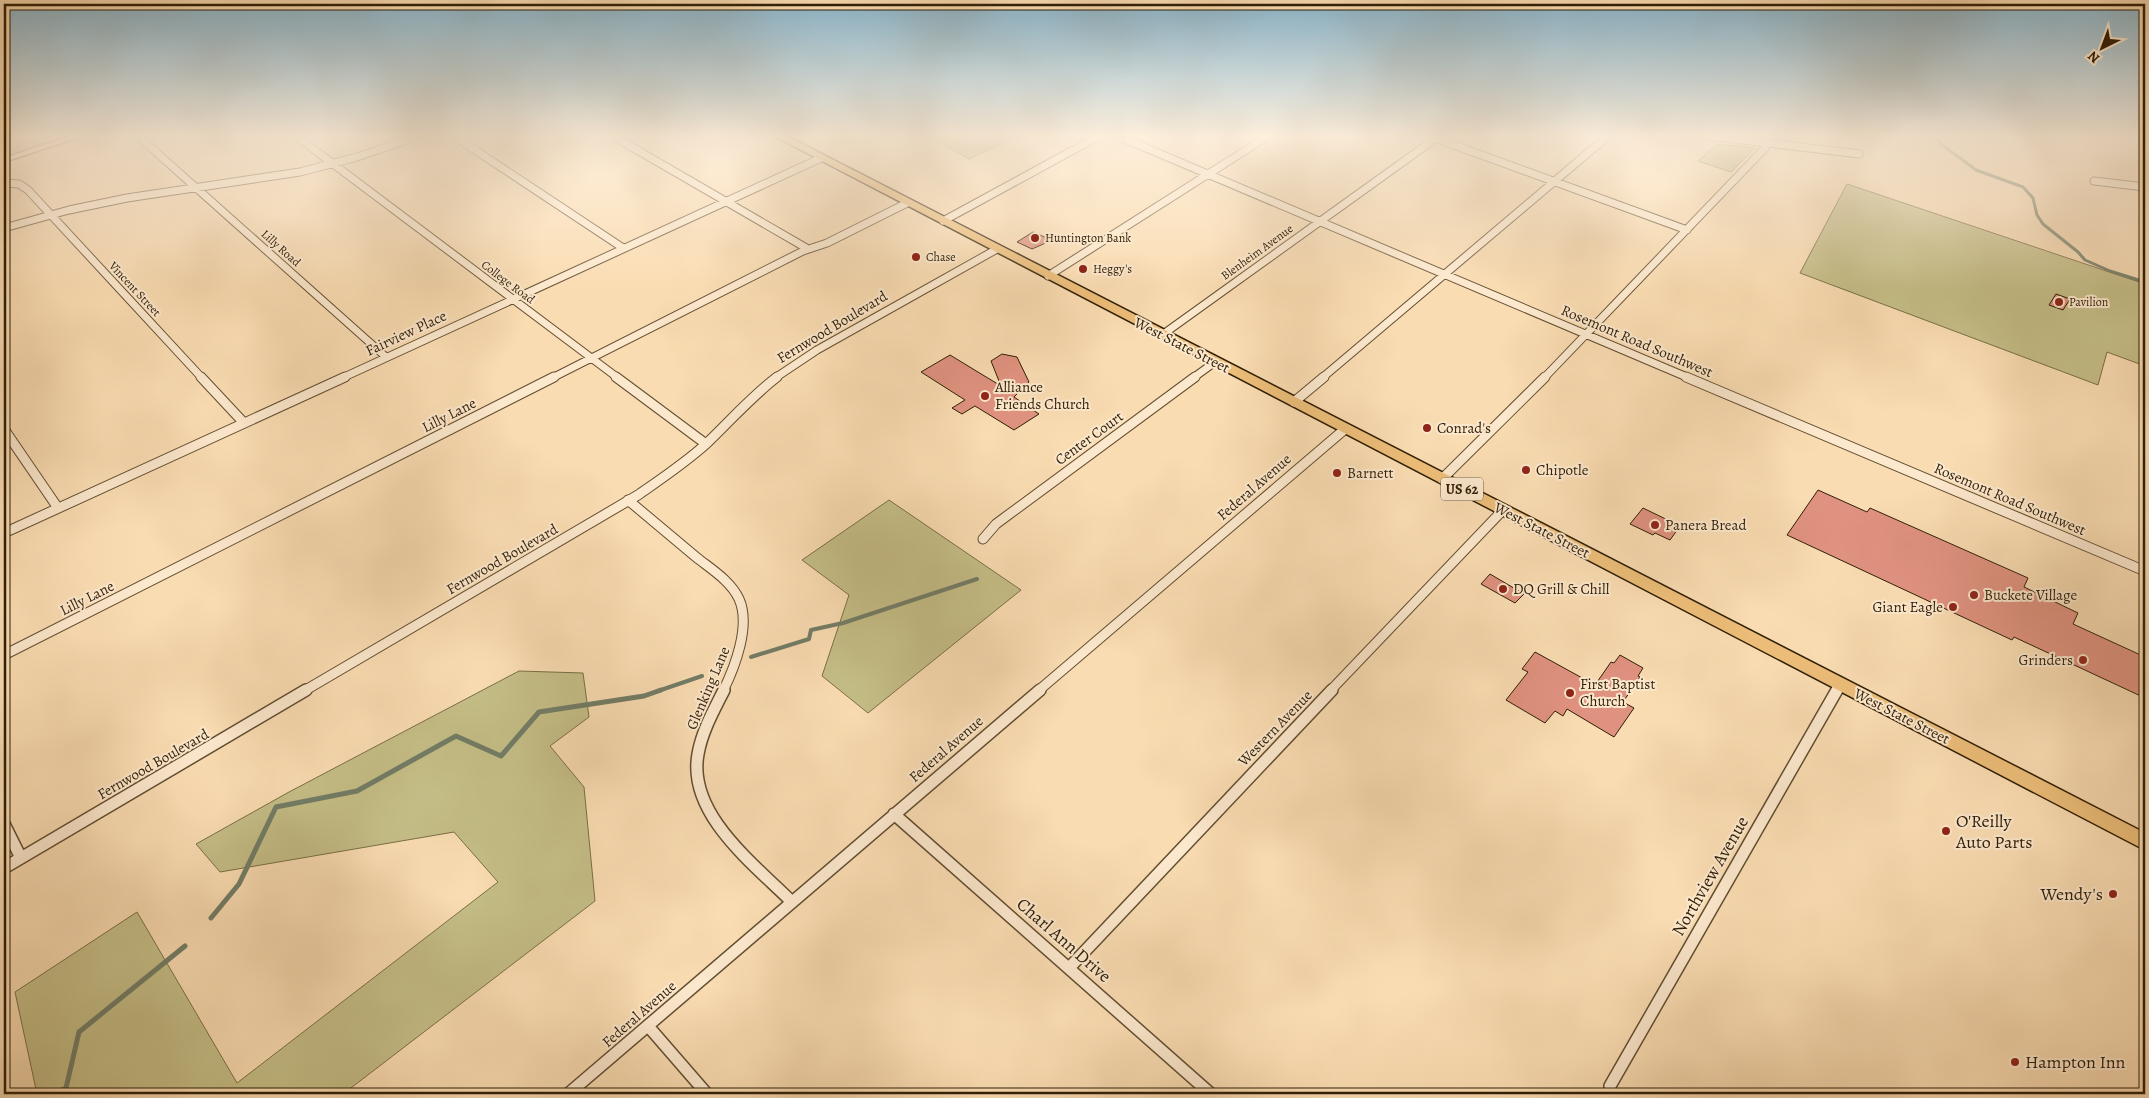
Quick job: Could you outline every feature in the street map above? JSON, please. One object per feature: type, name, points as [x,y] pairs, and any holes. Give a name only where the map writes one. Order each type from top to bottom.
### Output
[{"type":"highway","name":"West State Street","points":[[877,187],[2145,842]]},
{"type":"street","name":"Vincent Street","points":[[24,187],[244,423]]},
{"type":"street","points":[[4,228],[127,198],[202,187]]},
{"type":"street","name":"College Road","points":[[365,187],[706,444]]},
{"type":"street","points":[[531,187],[623,248]]},
{"type":"street","points":[[702,187],[808,249]]},
{"type":"street","name":"Fairview Place","points":[[4,533],[756,187]]},
{"type":"street","points":[[943,221],[1005,187]]},
{"type":"street","points":[[1048,276],[1186,187]]},
{"type":"street","name":"Rosemont Road Southwest","points":[[1238,187],[2145,571]]},
{"type":"street","name":"Blenheim Avenue","points":[[1162,335],[1366,187]]},
{"type":"street","points":[[1294,402],[1548,187]]},
{"type":"street","points":[[1569,187],[1687,230]]},
{"type":"street","points":[[1442,479],[1728,187]]},
{"type":"street","name":"Lilly Road","points":[[196,188],[386,357]]},
{"type":"street","name":"Lilly Lane","points":[[4,655],[808,249],[826,243],[907,203]]},
{"type":"street","name":"Fernwood Boulevard","points":[[4,868],[658,482],[706,444],[758,390],[784,371],[817,350],[996,249]]},
{"type":"street","name":"Center Court","points":[[983,539],[996,524],[1215,362]]},
{"type":"street","points":[[4,429],[58,508]]},
{"type":"street","name":"Federal Avenue","points":[[568,1094],[1345,429]]},
{"type":"street","name":"Glenking Lane","points":[[628,500],[710,568],[739,598],[743,640],[735,668],[713,713],[700,746],[697,763],[698,786],[703,802],[722,830],[792,902]]},
{"type":"street","name":"Western Avenue","points":[[1069,968],[1459,554],[1503,510]]},
{"type":"street","name":"Northview Avenue","points":[[1610,1086],[1840,684]]},
{"type":"street","name":"Charl Ann Drive","points":[[894,814],[1211,1094]]},
{"type":"street","points":[[4,824],[21,858]]},
{"type":"street","points":[[648,1026],[707,1094]]},
{"type":"shaded area","points":[[1845,187],[1857,187],[2145,284],[2145,366],[2107,352],[2098,385],[1800,273]]},
{"type":"shaded area","points":[[889,500],[1021,590],[868,713],[822,676],[849,595],[802,560]]},
{"type":"shaded area","points":[[519,671],[583,673],[589,717],[550,746],[584,787],[595,901],[343,1094],[37,1094],[15,992],[137,912],[237,1083],[498,882],[454,832],[220,872],[196,844],[289,792]]},
{"type":"building","name":"Huntington Bank","points":[[1033,232],[1049,239],[1046,241],[1048,242],[1032,249],[1017,242]]},
{"type":"building","name":"Pavilion","points":[[2056,294],[2070,299],[2063,310],[2049,305]]},
{"type":"building","name":"Alliance Friends Church","points":[[1002,354],[1017,357],[1029,382],[1014,397],[1039,414],[1014,430],[975,406],[962,414],[952,408],[965,400],[921,372],[950,355],[1001,386],[991,361]]},
{"type":"building","name":"Buckete Village","points":[[1818,490],[1867,512],[1870,508],[2028,578],[2024,587],[2078,613],[2073,624],[2145,657],[2145,698],[2014,637],[2012,640],[1787,535]]},
{"type":"building","name":"Panera Bread","points":[[1643,508],[1680,526],[1670,540],[1655,533],[1653,535],[1630,524]]},
{"type":"building","name":"DQ Grill & Chill","points":[[1490,574],[1524,594],[1515,603],[1481,584]]},
{"type":"building","name":"First Baptist Church","points":[[1535,652],[1595,685],[1611,662],[1614,663],[1620,655],[1643,668],[1638,676],[1640,677],[1623,702],[1634,708],[1614,737],[1567,709],[1563,716],[1555,711],[1545,723],[1506,700],[1528,672],[1522,669]]},
{"type":"waterway","points":[[2023,187],[2033,198],[2037,215],[2043,224],[2078,252],[2085,260],[2110,271],[2145,282]]},
{"type":"waterway","points":[[751,657],[809,639],[811,630],[843,623],[977,579]]},
{"type":"waterway","points":[[658,691],[702,676]]},
{"type":"waterway","points":[[211,918],[239,884],[276,807],[357,791],[456,736],[501,756],[539,712],[644,696],[661,690]]},
{"type":"waterway","points":[[54,1094],[66,1088],[79,1032],[185,946]]},
{"type":"place","name":"Huntington Bank","points":[[1035,238]]},
{"type":"place","name":"Chase","points":[[916,257]]},
{"type":"place","name":"Heggy's","points":[[1083,269]]},
{"type":"place","name":"Pavilion","points":[[2059,302]]},
{"type":"place","name":"Alliance Friends Church","points":[[985,396]]},
{"type":"place","name":"Conrad's","points":[[1427,428]]},
{"type":"place","name":"Chipotle","points":[[1526,470]]},
{"type":"place","name":"Barnett","points":[[1337,473]]},
{"type":"place","name":"Panera Bread","points":[[1655,525]]},
{"type":"place","name":"DQ Grill & Chill","points":[[1503,589]]},
{"type":"place","name":"Buckete Village","points":[[1974,595]]},
{"type":"place","name":"Giant Eagle","points":[[1953,607]]},
{"type":"place","name":"Grinders","points":[[2083,660]]},
{"type":"place","name":"First Baptist Church","points":[[1570,693]]},
{"type":"place","name":"O'Reilly Auto Parts","points":[[1946,831]]},
{"type":"place","name":"Wendy's","points":[[2113,894]]},
{"type":"place","name":"Hampton Inn","points":[[2015,1062]]}]
